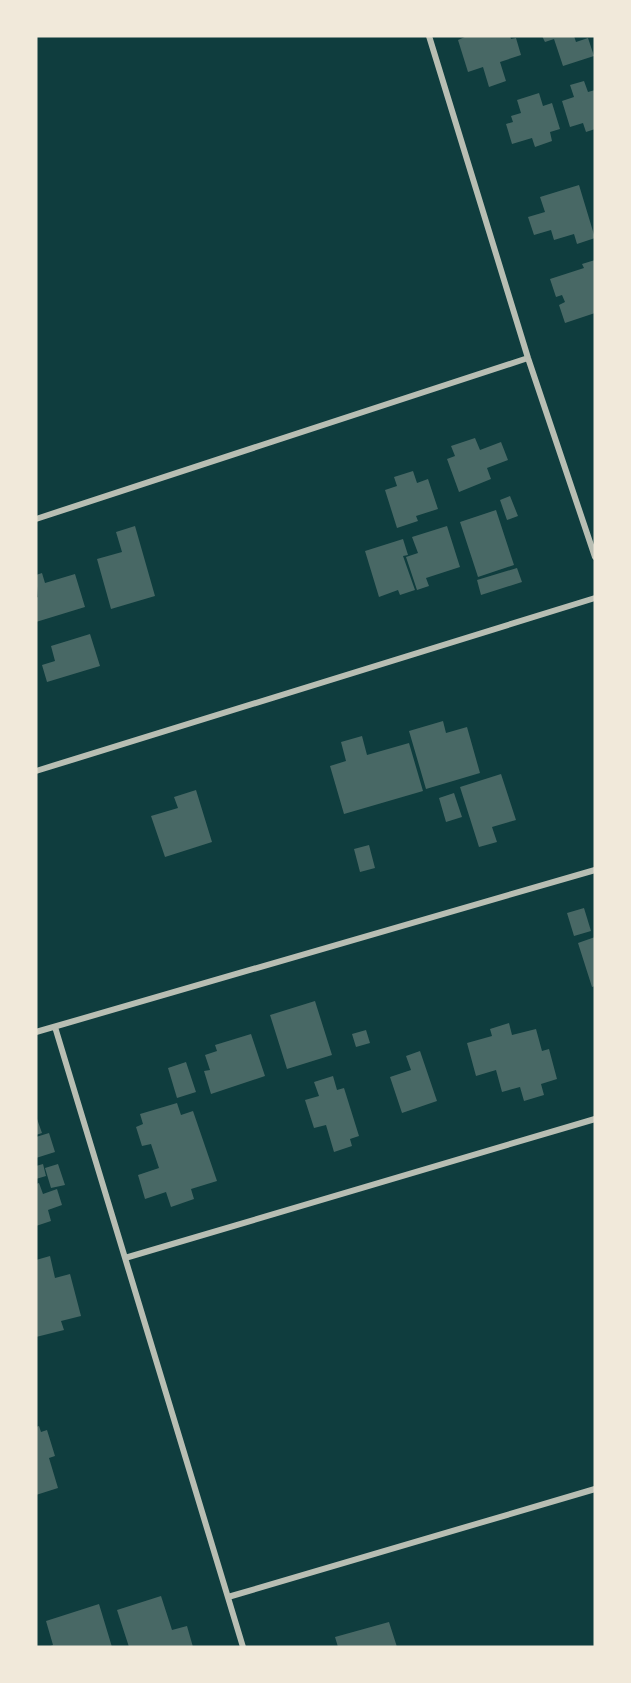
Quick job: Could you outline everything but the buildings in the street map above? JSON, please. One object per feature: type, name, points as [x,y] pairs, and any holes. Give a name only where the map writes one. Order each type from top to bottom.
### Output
[{"type":"street","points":[[429,36],[528,358],[595,557]]},
{"type":"street","points":[[36,519],[528,358]]},
{"type":"street","points":[[36,771],[595,598]]},
{"type":"street","points":[[36,1032],[595,870]]},
{"type":"street","points":[[55,1027],[243,1647]]},
{"type":"street","points":[[125,1258],[595,1119]]},
{"type":"street","points":[[228,1597],[595,1489]]}]
